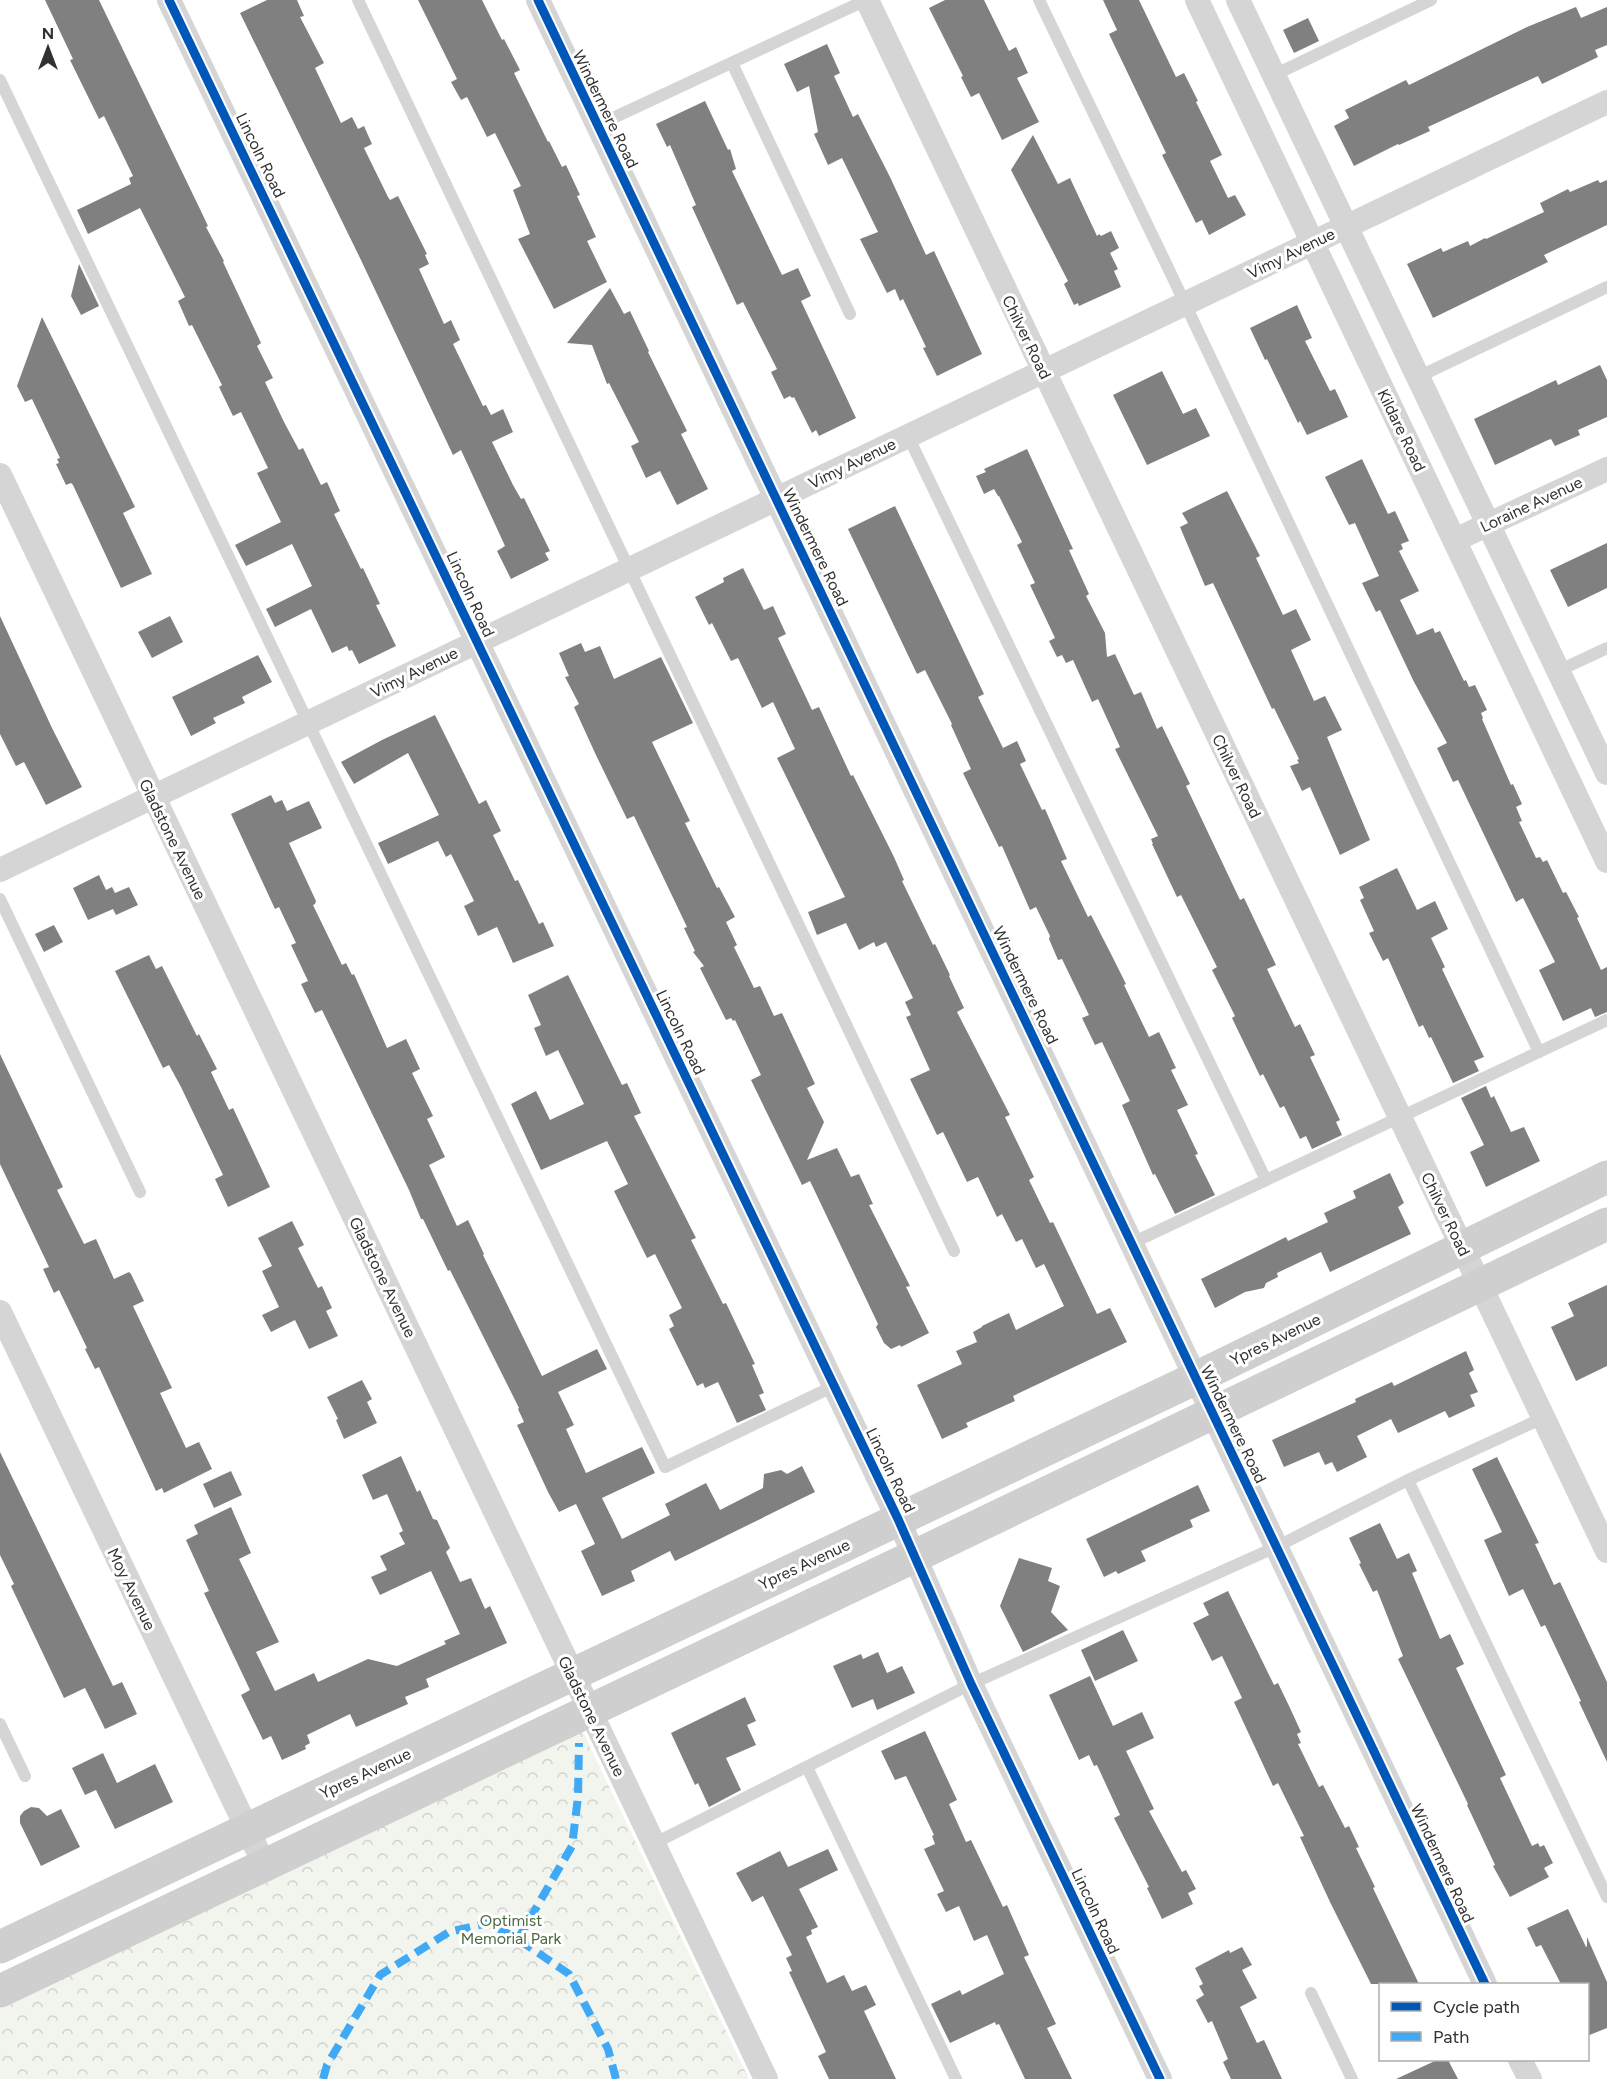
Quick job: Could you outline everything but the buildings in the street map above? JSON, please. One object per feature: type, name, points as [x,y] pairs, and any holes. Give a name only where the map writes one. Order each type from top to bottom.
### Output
[{"type":"main road","name":"Ypres Avenue","points":[[0,1947],[1196,1378],[1461,1247],[1607,1178]]},
{"type":"main road","points":[[0,1991],[1607,1224]]},
{"type":"street","name":"Lincoln Road","points":[[169,0],[898,1519],[971,1684],[1160,2079]]},
{"type":"street","name":"Windermere Road","points":[[538,0],[1485,1983]]},
{"type":"street","name":"Chilver Road","points":[[866,0],[1607,1551]]},
{"type":"street","name":"Kildare Road","points":[[1197,0],[1455,540],[1601,836],[1607,861]]},
{"type":"street","points":[[1238,0],[1607,773]]},
{"type":"street","name":"Vimy Avenue","points":[[0,870],[1607,102]]},
{"type":"street","name":"Loraine Avenue","points":[[1455,540],[1607,469]]},
{"type":"street","name":"Gladstone Avenue","points":[[0,476],[766,2079]]},
{"type":"street","name":"Moy Avenue","points":[[0,1312],[265,1866]]},
{"type":"street","points":[[1521,2061],[1530,2079]]},
{"type":"lane","points":[[358,0],[954,1251]]},
{"type":"lane","points":[[598,125],[866,0]]},
{"type":"lane","points":[[1039,0],[1539,1052]]},
{"type":"lane","points":[[1274,75],[1431,0]]},
{"type":"lane","points":[[732,63],[850,314]]},
{"type":"lane","points":[[0,80],[665,1467],[834,1386]]},
{"type":"lane","points":[[1418,377],[1607,286]]},
{"type":"lane","points":[[908,436],[1266,1180]]},
{"type":"lane","points":[[1558,671],[1607,648]]},
{"type":"lane","points":[[0,899],[140,1192]]},
{"type":"lane","points":[[1132,1243],[1607,1020]]},
{"type":"lane","points":[[653,1844],[971,1684],[1276,1547],[1408,1480],[1543,1418]]},
{"type":"lane","points":[[1408,1480],[1607,1897]]},
{"type":"lane","points":[[0,1724],[25,1776]]},
{"type":"lane","points":[[807,1767],[956,2079]]},
{"type":"lane","points":[[1311,1993],[1352,2079]]},
{"type":"green space","name":"Optimist Memorial Park","points":[[582,1730],[749,2079],[0,2079],[0,2006]]},
{"type":"marked path","points":[[518,1939],[572,1846],[578,1797],[579,1743]]},
{"type":"marked path","points":[[323,2079],[327,2065],[380,1975],[449,1932],[488,1923],[518,1939],[569,1974],[608,2049],[616,2079]]},
{"type":"cycle path","points":[[169,0],[898,1519],[971,1684],[1160,2079]]},
{"type":"cycle path","points":[[538,0],[1485,1983]]}]
